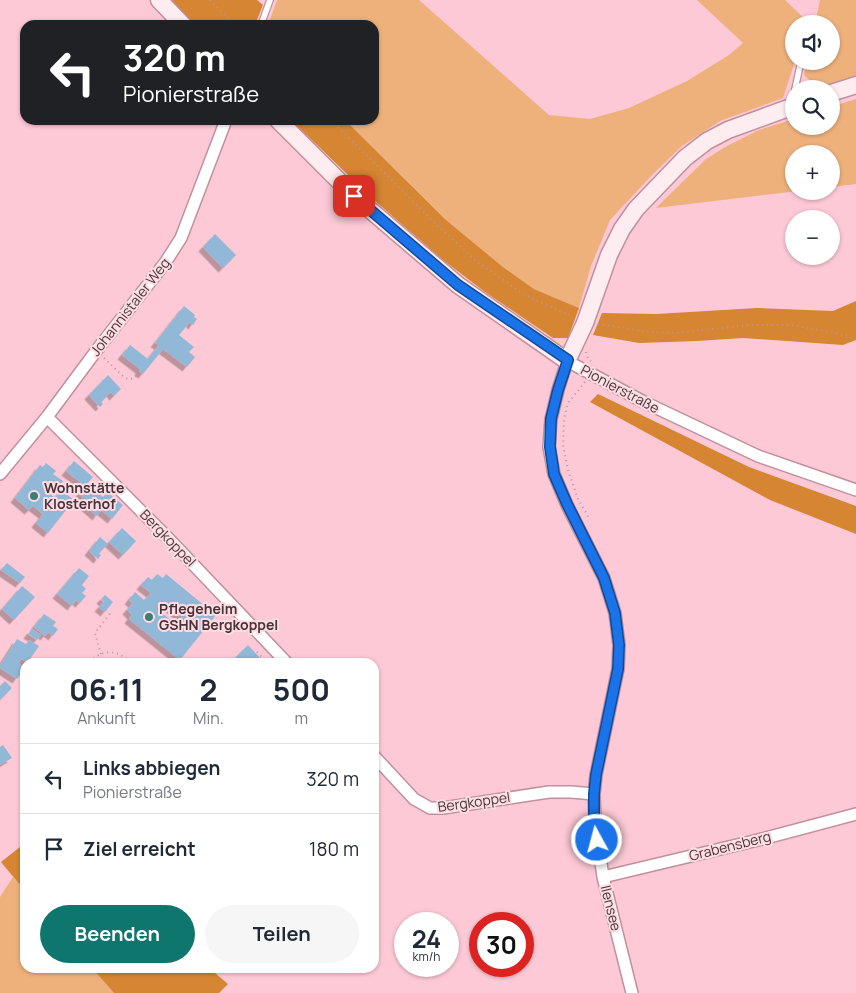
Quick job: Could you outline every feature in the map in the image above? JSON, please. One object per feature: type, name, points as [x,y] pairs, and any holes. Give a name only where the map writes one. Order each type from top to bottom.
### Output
[{"type":"street","points":[[158,0],[178,20]]},
{"type":"street","points":[[840,90],[856,85]]},
{"type":"street","points":[[568,360],[585,323],[609,255],[622,229],[636,209],[685,158],[707,141],[728,130],[785,109]]},
{"type":"street","name":"Johannistaler Weg","points":[[0,474],[47,417],[165,263],[181,238],[224,125]]},
{"type":"street","name":"Pionierstraße","points":[[283,125],[354,196],[458,285],[568,360],[644,402],[758,456],[856,490]]},
{"type":"street","name":"Ilensee","points":[[568,360],[551,419],[550,447],[554,474],[604,578],[615,613],[619,645],[618,669],[596,775],[594,821],[603,877],[632,993]]},
{"type":"street","name":"Bergkoppel","points":[[47,417],[169,539],[282,658]]},
{"type":"street","name":"Bergkoppel","points":[[379,761],[414,799],[430,808],[444,808],[549,792],[594,794]]},
{"type":"street","name":"Grabensberg","points":[[603,877],[856,814]]},
{"type":"lane","points":[[263,20],[270,0]]},
{"type":"path","points":[[210,0],[229,20]]},
{"type":"path","points":[[336,125],[476,261],[524,294],[585,323],[651,332],[676,333],[750,326],[791,325],[836,333],[856,339]]},
{"type":"path","points":[[96,351],[124,377],[128,379],[136,378],[140,373]]},
{"type":"path","points":[[586,352],[594,366],[592,374],[568,403],[564,419],[563,445],[568,470],[578,499],[589,518]]},
{"type":"path","points":[[100,654],[94,633],[112,612]]},
{"type":"path","points":[[95,658],[100,654],[114,652],[126,658]]},
{"type":"path","points":[[257,652],[263,658]]},
{"type":"shaded area","points":[[168,0],[257,0],[263,5],[257,20],[188,20]]},
{"type":"shaded area","points":[[277,0],[419,0],[549,115],[590,119],[629,108],[687,81],[729,55],[743,43],[697,0],[785,0],[801,15],[785,15],[785,70],[792,70],[789,80],[785,80],[783,98],[720,121],[682,146],[653,174],[610,220],[591,266],[579,308],[534,289],[503,267],[446,220],[350,125],[379,125],[379,20],[270,20]]},
{"type":"shaded area","points":[[820,0],[856,0],[856,76],[840,81],[810,80],[804,75],[805,70],[840,70],[840,15],[817,15]]},
{"type":"shaded area","points":[[856,99],[856,184],[840,186],[840,145],[785,145],[785,193],[656,208],[706,159],[759,130],[785,122],[785,135],[840,135],[840,104]]},
{"type":"shaded area","points":[[296,125],[350,125],[446,220],[503,267],[534,289],[579,308],[568,338],[553,338],[485,292],[443,260],[374,200]]},
{"type":"shaded area","points":[[856,301],[856,340],[843,345],[743,338],[639,343],[593,335],[602,313],[656,314],[757,308],[833,311]]},
{"type":"shaded area","points":[[598,394],[749,467],[856,506],[856,534],[770,500],[590,402]]},
{"type":"shaded area","points":[[20,847],[20,885],[1,862]]},
{"type":"shaded area","points":[[13,877],[20,885],[20,973],[96,973],[114,993],[0,993],[0,897]]},
{"type":"shaded area","points":[[96,973],[215,973],[228,984],[219,993],[114,993]]},
{"type":"building","points":[[215,234],[236,255],[223,268],[203,247]]},
{"type":"building","points":[[184,306],[197,319],[193,325],[190,322],[179,335],[194,347],[189,352],[195,357],[187,367],[163,349],[143,374],[139,371],[140,369],[122,355],[130,345],[148,359],[159,345],[155,343]]},
{"type":"building","points":[[108,375],[121,389],[114,396],[111,392],[101,402],[103,404],[100,407],[89,395]]},
{"type":"building","points":[[74,461],[93,477],[87,484],[103,497],[107,492],[123,505],[112,519],[101,510],[97,516],[82,503],[85,499],[79,494],[85,486],[66,471]]},
{"type":"building","name":"Wohnstätte Klosterhof","points":[[46,463],[56,471],[53,474],[63,481],[57,489],[51,485],[46,491],[55,498],[63,488],[67,491],[66,494],[74,500],[48,533],[36,523],[43,514],[33,506],[29,510],[15,498],[40,465],[43,467]]},
{"type":"building","points":[[122,528],[136,541],[123,555],[109,542]]},
{"type":"building","points":[[100,537],[108,544],[99,553],[101,555],[98,559],[89,551]]},
{"type":"building","points":[[7,563],[25,577],[20,583],[1,570]]},
{"type":"building","points":[[79,568],[89,576],[82,585],[86,589],[82,593],[86,596],[80,603],[76,600],[72,606],[57,594]]},
{"type":"building","name":"Pflegeheim GSHN Bergkoppel","points":[[157,574],[163,578],[166,574],[216,615],[182,658],[178,658],[129,619],[132,615],[127,610],[133,603],[129,600],[135,592],[144,600],[151,593],[141,585],[148,577],[152,580]],"holes":[[[164,603],[183,618],[177,625],[158,610]]]},
{"type":"building","points":[[22,586],[35,597],[14,620],[2,609]]},
{"type":"building","points":[[105,595],[113,602],[105,612],[99,607],[104,602],[101,599]]},
{"type":"building","points":[[44,614],[56,622],[53,626],[58,629],[53,636],[48,632],[45,636],[34,627]]},
{"type":"building","points":[[32,629],[41,635],[37,640],[28,634]]},
{"type":"building","points":[[17,639],[26,644],[29,640],[39,646],[31,658],[20,658],[18,663],[20,664],[20,675],[17,679],[0,668]]},
{"type":"building","points":[[248,645],[260,658],[235,658]]},
{"type":"building","points":[[5,681],[12,688],[0,700],[0,686]]},
{"type":"building","points":[[3,745],[12,758],[0,765],[0,747]]},
{"type":"place","name":"Wohnstätte Klosterhof","points":[[34,496]]},
{"type":"place","name":"Pflegeheim GSHN Bergkoppel","points":[[149,617]]},
{"type":"route","points":[[354,196],[458,285],[568,360],[551,419],[550,447],[554,474],[604,578],[615,613],[619,645],[618,669],[596,775],[594,821],[597,840]]}]
